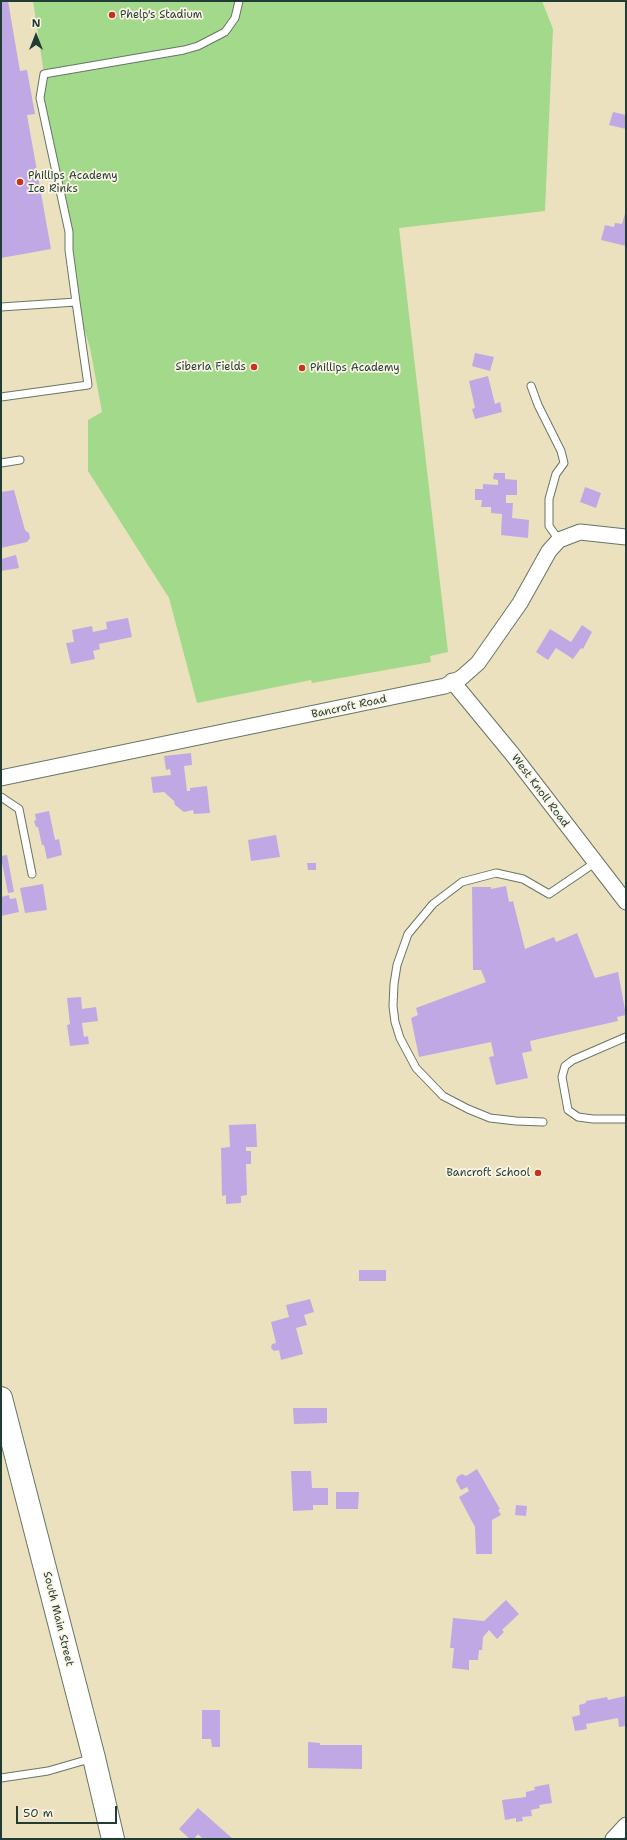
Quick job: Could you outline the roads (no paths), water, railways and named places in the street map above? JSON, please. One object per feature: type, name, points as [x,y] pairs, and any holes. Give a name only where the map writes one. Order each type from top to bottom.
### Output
[{"type":"main road","name":"South Main Street","points":[[1,1398],[94,1758],[113,1839]]},
{"type":"street","name":"Bancroft Road","points":[[1,778],[445,686],[452,681],[461,678],[478,664],[520,603],[548,550],[559,540],[580,532],[626,537]]},
{"type":"street","name":"West Knoll Road","points":[[452,681],[514,755],[626,902]]},
{"type":"street","points":[[613,1839],[626,1825]]},
{"type":"lane","points":[[1,397],[88,385],[69,250],[69,232],[40,98],[44,74],[184,50],[198,46],[225,32],[235,18],[239,1]]},
{"type":"lane","points":[[1,307],[76,302]]},
{"type":"lane","points":[[531,386],[538,405],[561,451],[564,463],[556,474],[549,499],[549,526],[559,540]]},
{"type":"lane","points":[[1,463],[20,460]]},
{"type":"lane","points":[[1,796],[18,809],[32,874]]},
{"type":"lane","points":[[543,1122],[490,1118],[468,1109],[443,1096],[416,1068],[402,1044],[395,1022],[393,998],[397,965],[408,934],[433,904],[462,882],[496,873],[523,879],[548,894],[596,862]]},
{"type":"lane","points":[[626,1037],[573,1060],[564,1066],[562,1077],[568,1110],[578,1117],[593,1119],[626,1119]]},
{"type":"lane","points":[[1,1778],[48,1771],[94,1758]]},
{"type":"place","name":"Phelp's Stadium","points":[[112,15]]},
{"type":"place","name":"Phillips Academy Ice Rinks","points":[[20,182]]},
{"type":"place","name":"Siberia Fields","points":[[254,367]]},
{"type":"place","name":"Phillips Academy","points":[[302,368]]},
{"type":"place","name":"Bancroft School","points":[[538,1173]]}]
